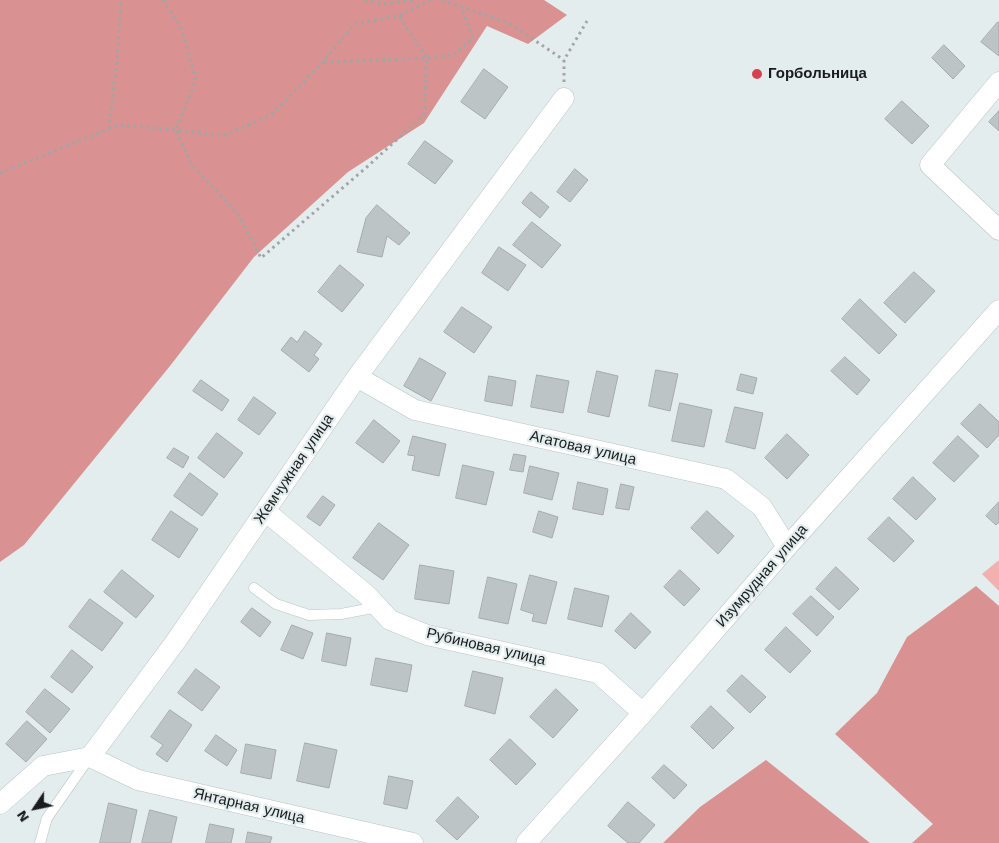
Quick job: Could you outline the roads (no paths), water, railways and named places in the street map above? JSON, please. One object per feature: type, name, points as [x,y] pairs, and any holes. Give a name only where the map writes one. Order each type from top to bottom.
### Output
[{"type":"street","points":[[999,82],[930,165],[999,230]]},
{"type":"street","name":"Жемчужная улица","points":[[90,757],[176,641],[357,377],[564,98]]},
{"type":"street","name":"Изумрудная улица","points":[[526,843],[999,310]]},
{"type":"street","name":"Агатовая улица","points":[[357,377],[415,410],[726,479],[762,507],[787,547]]},
{"type":"street","name":"Рубиновая улица","points":[[265,511],[368,595],[390,620],[427,635],[598,673],[644,712]]},
{"type":"street","points":[[0,804],[43,766],[90,757]]},
{"type":"street","name":"Янтарная улица","points":[[90,757],[138,780],[413,843]]},
{"type":"lane","points":[[254,588],[276,604],[309,615],[341,614],[378,607]]},
{"type":"lane","points":[[40,843],[47,818],[90,757]]},
{"type":"place","name":"Горбольница","points":[[757,74]]}]
